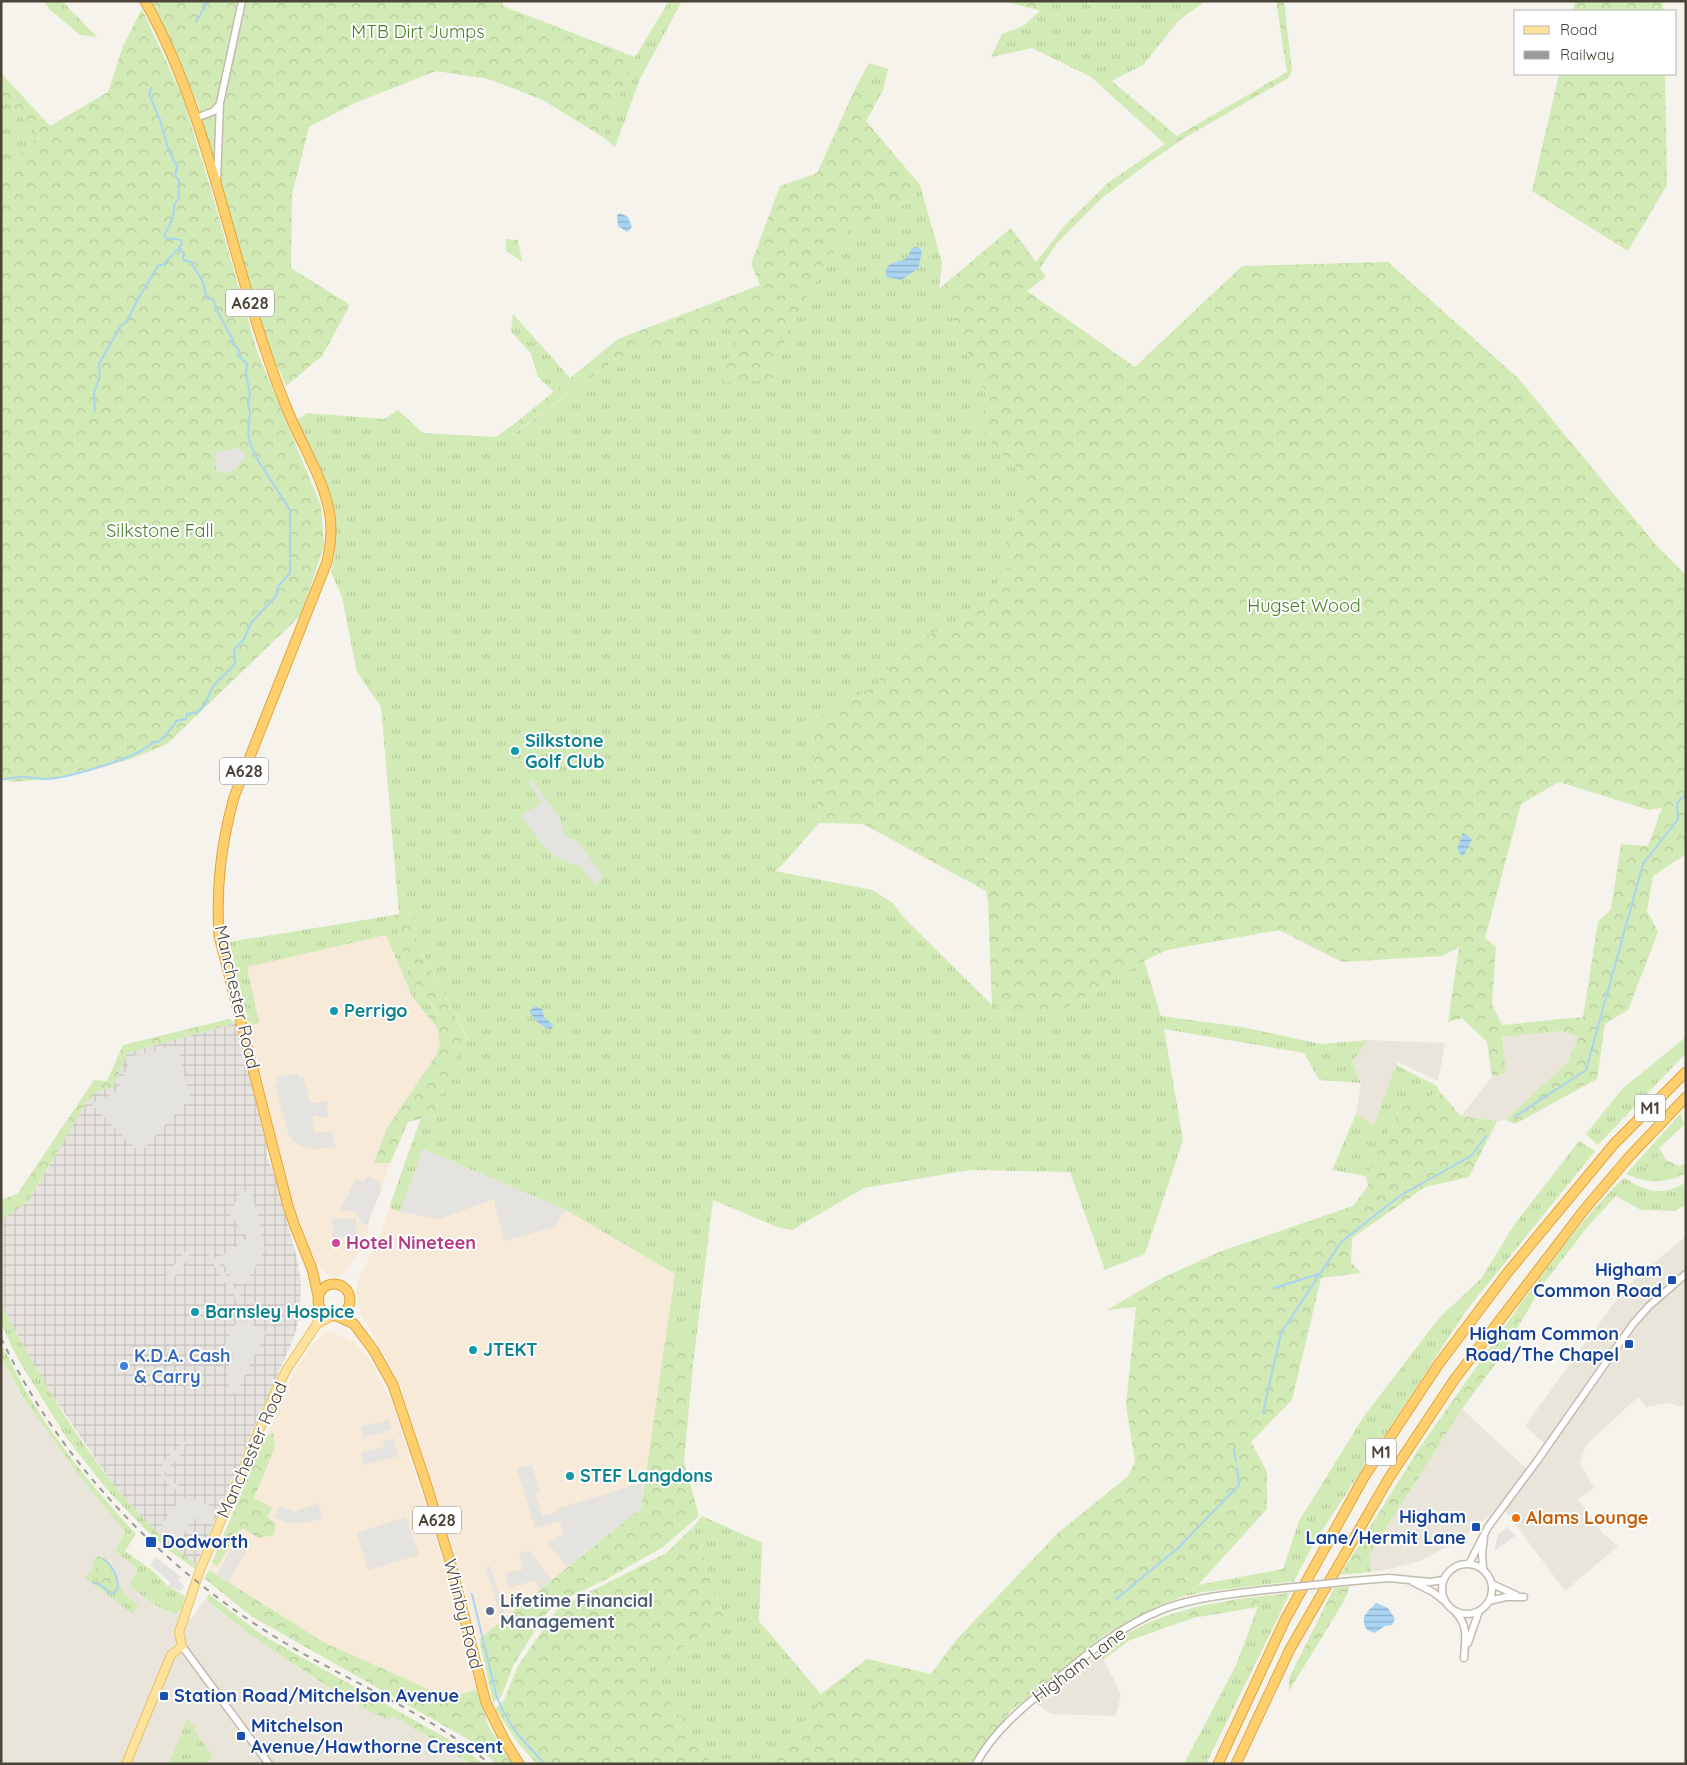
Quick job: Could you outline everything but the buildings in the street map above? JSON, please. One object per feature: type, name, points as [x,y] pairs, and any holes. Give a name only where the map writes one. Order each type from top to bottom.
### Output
[{"type":"highway","name":"A628","points":[[145,1],[189,95],[217,188]]},
{"type":"highway","name":"Manchester Road","points":[[217,188],[254,315],[290,416],[322,486],[329,510],[332,531],[327,562],[234,797],[224,836],[217,894],[219,936],[288,1206],[312,1269],[319,1303]]},
{"type":"highway","name":"M1","points":[[1218,1764],[1285,1620],[1364,1477],[1444,1358],[1508,1272],[1614,1144],[1686,1072]]},
{"type":"highway","name":"M1","points":[[1236,1764],[1290,1649],[1389,1478],[1454,1380],[1584,1210],[1629,1157],[1686,1097]]},
{"type":"highway","name":"A628","points":[[312,1269],[326,1281],[340,1285],[348,1292],[350,1304]]},
{"type":"highway","points":[[319,1303],[320,1294],[324,1288],[335,1284]]},
{"type":"highway","name":"A628","points":[[319,1303],[324,1312],[334,1316]]},
{"type":"highway","name":"Manchester Road","points":[[334,1316],[346,1311],[350,1304]]},
{"type":"highway","name":"Whinby Road","points":[[350,1304],[354,1324],[378,1356],[395,1392],[452,1568],[486,1702],[505,1742],[519,1764]]},
{"type":"highway","name":"Whinby Road","points":[[334,1316],[354,1324]]},
{"type":"main road","name":"Manchester Road","points":[[318,1324],[319,1303]]},
{"type":"main road","name":"Manchester Road","points":[[182,1646],[180,1632],[196,1581],[276,1390],[318,1324],[334,1316]]},
{"type":"main road","points":[[126,1764],[171,1655],[182,1646]]},
{"type":"street","points":[[217,188],[220,103],[242,1]]},
{"type":"street","points":[[196,118],[214,111],[220,103]]},
{"type":"street","points":[[1469,1564],[1485,1532],[1633,1324],[1649,1306],[1686,1274]]},
{"type":"street","points":[[1482,1569],[1485,1532]]},
{"type":"street","points":[[1402,1578],[1419,1584],[1444,1601],[1461,1618],[1466,1630],[1464,1658],[1474,1623],[1479,1612],[1489,1601],[1492,1593],[1492,1584],[1482,1569],[1469,1564],[1455,1566],[1446,1574],[1443,1580],[1441,1587],[1444,1601]]},
{"type":"street","points":[[1402,1578],[1430,1582],[1443,1580]]},
{"type":"street","name":"Higham Lane","points":[[976,1764],[992,1740],[1013,1716],[1103,1642],[1134,1623],[1167,1608],[1201,1598],[1353,1580],[1402,1578]]},
{"type":"street","points":[[1489,1601],[1506,1597],[1524,1597],[1507,1592],[1492,1584]]},
{"type":"street","points":[[1455,1612],[1463,1614],[1479,1612]]},
{"type":"street","points":[[182,1646],[269,1764]]},
{"type":"shaded area","points":[[237,448],[245,455],[244,458],[235,470],[222,474],[216,469],[216,452]]},
{"type":"shaded area","points":[[532,780],[560,818],[565,836],[579,843],[603,876],[595,885],[581,867],[556,857],[541,843],[521,815],[542,803],[528,783]]},
{"type":"shaded area","points":[[386,935],[412,996],[437,1027],[440,1046],[390,1163],[370,1216],[367,1240],[347,1271],[338,1276],[329,1276],[316,1263],[291,1198],[249,1026],[259,1023],[246,967]]},
{"type":"shaded area","points":[[236,1023],[267,1147],[267,1158],[272,1167],[298,1262],[301,1285],[300,1317],[292,1342],[196,1565],[174,1549],[148,1524],[112,1483],[43,1381],[1,1305],[1,1220],[28,1202],[87,1101],[100,1090],[113,1088],[127,1053]]},
{"type":"shaded area","points":[[1562,1031],[1579,1037],[1567,1063],[1505,1120],[1497,1121],[1461,1116],[1492,1077],[1506,1073],[1502,1037]]},
{"type":"shaded area","points":[[1368,1040],[1445,1043],[1438,1081],[1398,1062],[1374,1125],[1356,1114],[1361,1083],[1352,1062]]},
{"type":"shaded area","points":[[177,1046],[190,1098],[140,1153],[91,1104],[117,1091],[132,1056]]},
{"type":"shaded area","points":[[298,1073],[299,1078],[303,1077],[311,1103],[327,1101],[328,1117],[313,1116],[314,1133],[331,1131],[336,1147],[315,1149],[299,1146],[289,1136],[275,1084],[278,1083],[277,1077]]},
{"type":"shaded area","points":[[411,1145],[566,1210],[675,1274],[641,1508],[479,1639],[455,1553],[402,1391],[390,1365],[360,1312],[356,1289],[359,1277],[379,1238]]},
{"type":"shaded area","points":[[423,1149],[566,1210],[554,1227],[505,1241],[495,1207],[495,1199],[439,1219],[400,1212]]},
{"type":"shaded area","points":[[368,1176],[378,1181],[381,1191],[368,1224],[363,1225],[356,1213],[340,1209],[356,1180],[364,1181]]},
{"type":"shaded area","points":[[251,1188],[265,1250],[246,1283],[234,1283],[220,1257],[248,1238],[230,1215],[238,1195]]},
{"type":"shaded area","points":[[332,1218],[356,1219],[357,1237],[333,1237]]},
{"type":"shaded area","points":[[1686,1236],[1686,1401],[1682,1407],[1668,1403],[1646,1407],[1638,1397],[1586,1445],[1580,1463],[1594,1488],[1578,1499],[1602,1533],[1618,1546],[1565,1591],[1501,1505],[1460,1540],[1420,1561],[1371,1572],[1369,1555],[1462,1409],[1529,1471],[1547,1446],[1525,1426],[1625,1288]]},
{"type":"shaded area","points":[[186,1251],[190,1256],[169,1284],[166,1275]]},
{"type":"shaded area","points":[[212,1253],[243,1300],[239,1304],[208,1256]]},
{"type":"shaded area","points":[[245,1321],[266,1332],[236,1394],[229,1389],[227,1369],[235,1351],[224,1347],[235,1324]]},
{"type":"shaded area","points":[[329,1331],[355,1342],[372,1364],[392,1403],[445,1570],[476,1690],[448,1698],[325,1643],[209,1570],[294,1373],[312,1344]]},
{"type":"shaded area","points":[[1,1357],[25,1400],[78,1474],[125,1532],[115,1551],[138,1569],[130,1584],[161,1609],[169,1613],[178,1613],[192,1618],[205,1599],[230,1620],[313,1678],[356,1705],[393,1716],[471,1764],[1,1764]]},
{"type":"shaded area","points":[[389,1420],[391,1430],[364,1437],[361,1427]]},
{"type":"shaded area","points":[[394,1438],[398,1456],[364,1465],[361,1452],[384,1447],[383,1441]]},
{"type":"shaded area","points":[[187,1439],[177,1462],[172,1463],[164,1474],[178,1485],[174,1491],[161,1475],[162,1466],[164,1461]]},
{"type":"shaded area","points":[[532,1465],[540,1492],[535,1494],[542,1516],[557,1512],[557,1509],[644,1482],[641,1508],[567,1567],[548,1544],[563,1533],[560,1521],[535,1528],[517,1469]]},
{"type":"shaded area","points":[[187,1496],[217,1509],[209,1525],[191,1517],[178,1548],[158,1530],[178,1502]]},
{"type":"shaded area","points":[[318,1503],[323,1518],[305,1523],[286,1523],[275,1517],[279,1506],[296,1512]]},
{"type":"shaded area","points":[[406,1517],[419,1555],[368,1570],[357,1533]]},
{"type":"shaded area","points":[[1508,1527],[1515,1536],[1494,1551],[1498,1534]]},
{"type":"shaded area","points":[[238,1535],[251,1542],[229,1581],[217,1574]]},
{"type":"shaded area","points":[[529,1550],[552,1580],[539,1591],[536,1580],[509,1588],[505,1574],[523,1569],[519,1554]]},
{"type":"shaded area","points":[[156,1557],[181,1577],[178,1581],[184,1586],[180,1591],[168,1586],[171,1583],[150,1565]]},
{"type":"shaded area","points":[[490,1566],[505,1614],[500,1615],[486,1567]]},
{"type":"shaded area","points":[[1100,1652],[1121,1694],[1116,1716],[1051,1714],[1035,1703]]},
{"type":"green space","points":[[43,1],[62,1],[97,37],[80,35],[49,9]]},
{"type":"green space","name":"MTB Dirt Jumps","points":[[152,1],[503,1],[503,6],[635,57],[603,137],[541,99],[488,79],[436,71],[355,103],[309,127],[292,195],[291,268],[350,305],[322,356],[286,386],[269,348],[198,104]]},
{"type":"green space","points":[[669,1],[682,1],[640,79],[615,147],[603,137],[635,57]]},
{"type":"green space","points":[[1004,1],[1041,1],[1041,11]]},
{"type":"green space","points":[[1041,1],[1085,1],[1090,4],[1091,1],[1206,1],[1179,20],[1143,65],[1101,86],[1091,77],[1032,48],[991,57],[1002,34],[1023,26],[1040,11]]},
{"type":"green space","name":"Hugset Wood","points":[[1276,1],[1284,1],[1292,71],[1288,78],[1181,140],[1102,198],[1058,242],[1040,268],[1046,277],[1027,291],[1135,367],[1242,266],[1388,262],[1518,378],[1656,545],[1686,575],[1686,854],[1653,876],[1647,911],[1658,932],[1628,1010],[1605,1024],[1597,1079],[1515,1124],[1505,1120],[1567,1063],[1579,1037],[1562,1031],[1502,1037],[1506,1073],[1492,1077],[1487,1042],[1462,1018],[1448,1022],[1459,947],[1442,956],[1342,962],[1279,930],[1167,950],[1144,961],[1054,1016],[1011,1014],[992,1005],[986,891],[863,824],[819,823],[811,721],[873,687],[911,643],[967,617],[1013,565],[1008,536],[1025,494],[1019,469],[1001,454],[974,420],[990,403],[939,289],[1011,228],[1036,262],[1065,225],[1109,182],[1165,144],[1101,86],[1112,81],[1177,136],[1287,72]],"holes":[[[1559,782],[1649,810],[1662,808],[1648,846],[1621,844],[1611,909],[1598,922],[1583,1017],[1502,1025],[1492,1004],[1496,947],[1485,938],[1521,804]]]},
{"type":"green space","points":[[1575,1],[1663,1],[1663,10],[1573,10]]},
{"type":"green space","name":"Silkstone Fall","points":[[142,9],[183,98],[257,351],[321,506],[324,546],[301,615],[167,744],[131,759],[60,778],[11,782],[1,777],[1,172],[39,136],[1,93],[1,73],[50,126],[108,92],[123,46]]},
{"type":"green space","points":[[869,63],[888,69],[883,90],[856,87]]},
{"type":"green space","points":[[1559,75],[1665,75],[1667,185],[1628,251],[1532,191]]},
{"type":"green space","points":[[856,87],[883,90],[866,121],[920,185],[907,204],[871,200],[870,222],[851,225],[791,323],[772,380],[723,383],[738,322],[615,360],[510,436],[513,425],[618,339],[760,285],[751,264],[780,186],[817,173]]},
{"type":"green space","points":[[1,91],[39,136],[1,173]]},
{"type":"green space","points":[[920,185],[942,263],[939,289],[990,403],[1001,454],[1019,469],[1025,494],[1008,536],[1013,565],[967,617],[911,643],[873,687],[811,721],[819,823],[775,871],[872,890],[893,903],[904,918],[992,1005],[1010,1014],[1054,1016],[1144,961],[1161,1016],[1242,1027],[1321,1044],[1368,1040],[1352,1062],[1361,1083],[1319,1080],[1304,1053],[1164,1029],[1183,1140],[1145,1254],[1105,1270],[1070,1172],[970,1170],[864,1188],[792,1230],[777,1227],[713,1200],[693,1364],[683,1340],[667,1328],[675,1274],[566,1210],[423,1149],[400,1212],[389,1208],[420,1120],[433,1116],[454,1060],[468,1040],[417,942],[414,915],[399,914],[381,707],[357,672],[342,597],[331,572],[335,554],[335,532],[295,421],[307,413],[384,419],[398,410],[423,433],[496,437],[513,425],[511,436],[615,360],[739,321],[772,380],[791,323],[851,225],[871,200],[907,204]]},
{"type":"green space","points":[[506,239],[518,240],[522,262],[506,250]]},
{"type":"green space","points":[[513,314],[570,378],[554,392],[538,377],[531,354],[511,331]]},
{"type":"green space","points":[[394,915],[409,978],[438,1014],[425,1013],[412,996],[386,935],[247,967],[259,1023],[249,1026],[229,942]]},
{"type":"green space","points":[[394,915],[414,915],[417,942],[468,1041],[454,1060],[433,1116],[408,1122],[390,1163],[374,1163],[387,1128],[435,1057],[440,1045],[437,1027],[425,1013],[438,1013],[409,978]]},
{"type":"green space","points":[[229,1019],[236,1023],[127,1053],[113,1088],[100,1090],[87,1101],[28,1202],[1,1220],[1,1200],[18,1193],[94,1080],[107,1081],[123,1045]]},
{"type":"green space","points":[[1686,1037],[1686,1053],[1598,1145],[1586,1134],[1622,1089]]},
{"type":"green space","points":[[1396,1065],[1437,1086],[1440,1092],[1402,1107],[1366,1176],[1332,1170],[1356,1114],[1374,1125]]},
{"type":"green space","points":[[1440,1092],[1461,1116],[1497,1121],[1469,1177],[1425,1187],[1352,1238],[1351,1262],[1361,1273],[1321,1278],[1292,1400],[1251,1442],[1267,1472],[1267,1509],[1198,1585],[1182,1597],[1158,1606],[1103,1636],[1010,1712],[970,1764],[755,1764],[808,1734],[821,1694],[867,1659],[931,1674],[956,1640],[1058,1533],[1127,1477],[1135,1462],[1126,1405],[1136,1307],[1107,1310],[1158,1280],[1219,1252],[1353,1206],[1368,1186],[1366,1176],[1402,1107]]},
{"type":"green space","points":[[1681,1113],[1684,1125],[1659,1148],[1662,1153],[1645,1166],[1661,1174],[1681,1177],[1647,1181],[1626,1174]]},
{"type":"green space","points":[[1579,1141],[1595,1151],[1466,1311],[1314,1543],[1294,1581],[1203,1592],[1182,1597],[1198,1585],[1283,1569],[1299,1521],[1364,1416],[1440,1317],[1481,1279],[1514,1225]]},
{"type":"green space","points":[[1662,1153],[1666,1160],[1679,1166],[1686,1163],[1686,1173],[1670,1176],[1644,1166]]},
{"type":"green space","points":[[1624,1178],[1654,1191],[1669,1190],[1686,1182],[1686,1204],[1675,1211],[1641,1210],[1616,1196],[1589,1225],[1544,1283],[1537,1281],[1589,1215]]},
{"type":"green space","points":[[1537,1281],[1544,1283],[1499,1359],[1462,1409],[1359,1573],[1340,1575],[1420,1447]]},
{"type":"green space","points":[[1,1305],[62,1412],[109,1479],[164,1539],[196,1565],[195,1569],[167,1549],[146,1530],[110,1493],[68,1440],[19,1361],[1,1324]]},
{"type":"green space","points":[[667,1328],[683,1340],[693,1364],[684,1462],[699,1516],[663,1547],[605,1580],[556,1603],[542,1619],[513,1666],[501,1697],[493,1702],[479,1639],[641,1508]]},
{"type":"green space","points":[[1,1344],[26,1391],[63,1448],[106,1501],[136,1534],[125,1551],[153,1571],[168,1586],[185,1596],[180,1611],[176,1613],[164,1610],[132,1588],[130,1584],[138,1569],[115,1551],[125,1532],[78,1474],[25,1400],[1,1357]]},
{"type":"green space","points":[[273,1433],[275,1447],[254,1498],[272,1508],[267,1517],[276,1523],[274,1535],[258,1538],[243,1528],[238,1532],[217,1567],[212,1562],[265,1437]]},
{"type":"green space","points":[[702,1516],[762,1543],[759,1621],[821,1694],[808,1734],[755,1764],[712,1764],[648,1669],[725,1620],[693,1527]]},
{"type":"green space","points":[[693,1527],[725,1620],[648,1669],[712,1764],[537,1764],[518,1743],[495,1709],[504,1700],[518,1666],[558,1608],[666,1553]]},
{"type":"green space","points":[[1369,1555],[1371,1572],[1359,1573]]},
{"type":"green space","points":[[100,1556],[113,1567],[124,1594],[138,1605],[133,1614],[85,1578],[92,1569],[95,1558]]},
{"type":"green space","points":[[99,1559],[107,1564],[113,1572],[116,1582],[115,1591],[103,1585],[94,1574]]},
{"type":"green space","points":[[209,1570],[325,1643],[448,1698],[476,1690],[489,1727],[513,1764],[496,1764],[471,1741],[251,1616],[204,1578]]},
{"type":"green space","points":[[1350,1586],[1344,1601],[1289,1691],[1289,1678],[1334,1588]]},
{"type":"green space","points":[[1290,1593],[1206,1764],[1184,1764],[1236,1665],[1262,1596]]},
{"type":"green space","points":[[209,1594],[262,1635],[441,1735],[438,1743],[393,1716],[386,1719],[321,1682],[224,1615],[206,1599]]},
{"type":"green space","points":[[1262,1596],[1258,1607],[1193,1618],[1130,1640],[1103,1660],[1100,1652],[1138,1628],[1177,1612]]},
{"type":"green space","points":[[187,1719],[196,1728],[194,1730],[212,1755],[208,1764],[169,1764]]},
{"type":"green space","points":[[441,1735],[462,1747],[483,1764],[471,1764],[438,1743]]},
{"type":"water","points":[[620,213],[628,217],[632,227],[627,232],[618,226],[617,215]]},
{"type":"water","points":[[912,248],[921,249],[919,268],[901,280],[886,277],[886,269],[890,264],[906,259]]},
{"type":"water","points":[[1463,833],[1472,839],[1463,857],[1457,849]]},
{"type":"water","points":[[536,1006],[542,1009],[544,1017],[553,1025],[552,1029],[542,1025],[531,1014],[529,1011]]},
{"type":"water","points":[[1376,1603],[1388,1608],[1395,1619],[1392,1625],[1385,1626],[1375,1633],[1367,1630],[1364,1618]]},
{"type":"waterway","points":[[196,22],[208,1]]},
{"type":"waterway","points":[[1,779],[20,777],[48,779],[72,775],[104,766],[134,754],[153,742],[158,742],[168,733],[176,721],[186,719],[187,714],[198,712],[205,704],[213,686],[235,664],[234,650],[244,639],[251,623],[276,596],[278,586],[290,573],[290,510],[259,462],[250,444],[248,432],[250,412],[248,403],[250,395],[246,373],[247,364],[238,355],[239,350],[230,341],[233,340],[219,315],[213,299],[206,298],[203,283],[191,262],[183,260],[183,254],[179,247],[182,244],[181,240],[166,238],[164,235],[172,221],[174,205],[179,198],[179,180],[175,176],[177,167],[168,148],[160,120],[149,94],[151,88]]},
{"type":"waterway","points":[[95,411],[94,392],[100,377],[99,364],[120,327],[127,321],[158,266],[164,264],[179,249]]},
{"type":"waterway","points":[[1514,1117],[1586,1070],[1643,864],[1678,819],[1677,803],[1686,794]]},
{"type":"waterway","points":[[1263,1413],[1281,1333],[1341,1242],[1401,1195],[1471,1156],[1486,1136]]},
{"type":"waterway","points":[[1274,1288],[1319,1274]]},
{"type":"waterway","points":[[1234,1449],[1236,1461]]},
{"type":"waterway","points":[[1116,1599],[1177,1549],[1239,1485],[1237,1468]]},
{"type":"waterway","points":[[94,1583],[101,1585],[111,1594],[117,1590],[118,1585],[114,1572],[103,1559]]},
{"type":"waterway","points":[[472,1594],[496,1694],[505,1715],[529,1748],[545,1764]]},
{"type":"railway","points":[[1,1338],[27,1387],[57,1433],[91,1477],[167,1557],[210,1592],[255,1624],[302,1653],[423,1718],[468,1747],[490,1764]]},
{"type":"place","name":"Silkstone Golf Club","points":[[515,751]]},
{"type":"place","name":"Perrigo","points":[[334,1011]]},
{"type":"place","name":"Hotel Nineteen","points":[[336,1243]]},
{"type":"place","name":"Higham Common Road","points":[[1672,1280]]},
{"type":"place","name":"Barnsley Hospice","points":[[195,1312]]},
{"type":"place","name":"Higham Common Road/The Chapel","points":[[1629,1344]]},
{"type":"place","name":"JTEKT","points":[[473,1350]]},
{"type":"place","name":"K.D.A. Cash & Carry","points":[[124,1366]]},
{"type":"place","name":"STEF Langdons","points":[[570,1476]]},
{"type":"place","name":"Alams Lounge","points":[[1516,1518]]},
{"type":"place","name":"Higham Lane/Hermit Lane","points":[[1476,1527]]},
{"type":"place","name":"Dodworth","points":[[151,1542]]},
{"type":"place","name":"Lifetime Financial Management","points":[[490,1611]]},
{"type":"place","name":"Station Road/Mitchelson Avenue","points":[[164,1696]]},
{"type":"place","name":"Mitchelson Avenue/Hawthorne Crescent","points":[[241,1736]]}]
